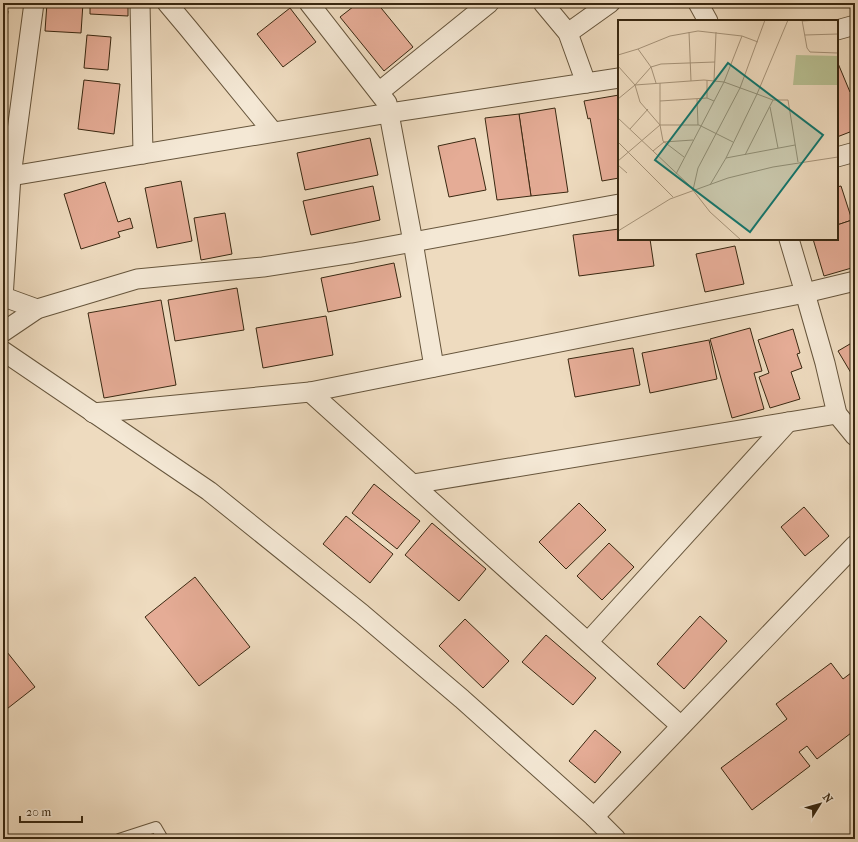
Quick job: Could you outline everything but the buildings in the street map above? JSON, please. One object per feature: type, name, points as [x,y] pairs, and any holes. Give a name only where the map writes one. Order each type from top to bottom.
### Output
[{"type":"street","points":[[34,3],[11,176],[3,297],[37,309]]},
{"type":"street","points":[[140,3],[143,154]]},
{"type":"street","points":[[166,3],[273,132]]},
{"type":"street","points":[[309,3],[387,102],[434,367]]},
{"type":"street","points":[[379,92],[489,3]]},
{"type":"street","points":[[543,3],[568,33],[586,83]]},
{"type":"street","points":[[568,33],[610,3]]},
{"type":"street","points":[[698,3],[707,20]]},
{"type":"street","points":[[838,30],[855,25]]},
{"type":"street","points":[[11,176],[389,113],[618,78]]},
{"type":"street","points":[[838,157],[855,152]]},
{"type":"street","points":[[3,332],[37,309],[137,279],[263,268],[618,204]]},
{"type":"street","points":[[789,240],[806,293],[837,414],[855,436]]},
{"type":"street","points":[[93,413],[310,392],[806,293],[855,281]]},
{"type":"street","points":[[3,351],[209,492],[362,614],[462,699],[594,817],[616,839]]},
{"type":"street","points":[[310,392],[681,726]]},
{"type":"street","points":[[413,484],[837,414]]},
{"type":"street","points":[[588,642],[788,422]]},
{"type":"street","points":[[594,817],[855,545]]},
{"type":"lane","points":[[119,839],[156,827],[163,839]]}]
